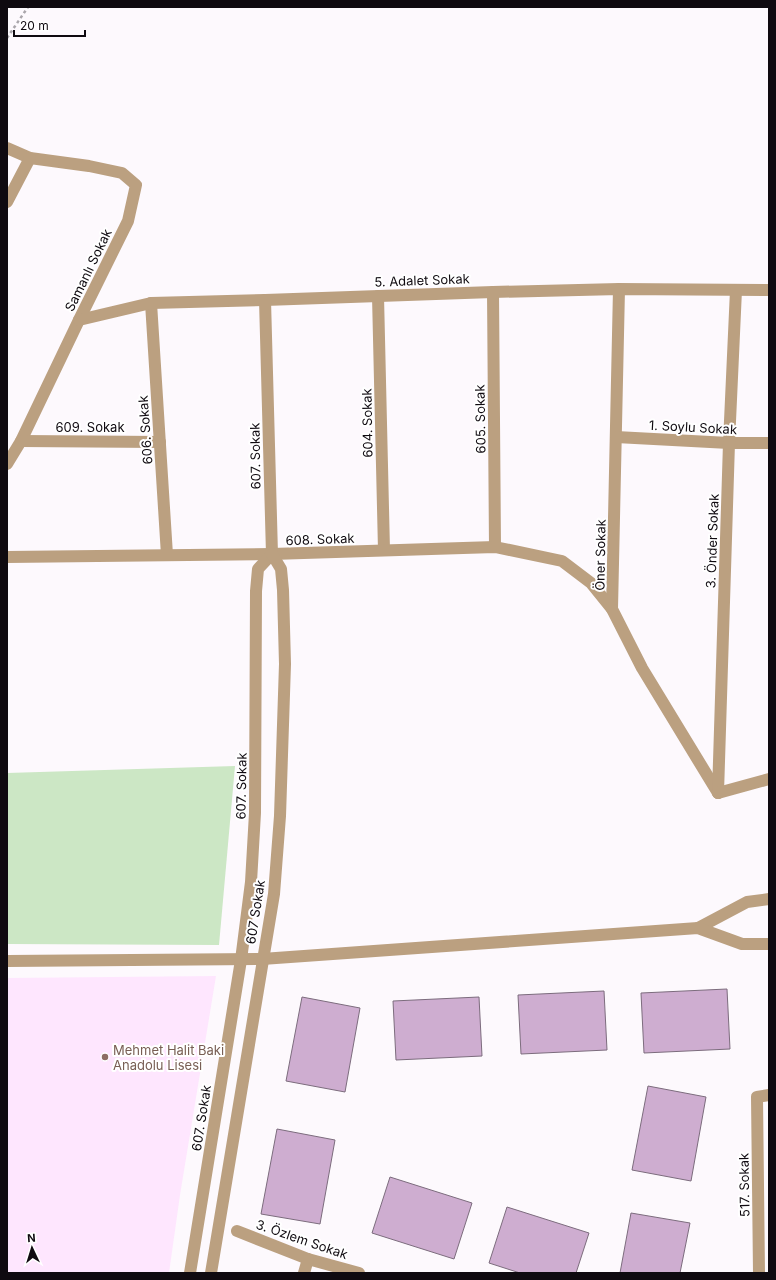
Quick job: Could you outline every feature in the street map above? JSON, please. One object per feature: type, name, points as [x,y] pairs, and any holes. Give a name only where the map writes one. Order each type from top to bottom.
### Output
[{"type":"street","points":[[7,148],[30,158],[7,202]]},
{"type":"street","name":"Samanlı Sokak","points":[[7,464],[21,441],[128,221],[136,185],[122,173],[89,166],[30,158]]},
{"type":"street","name":"5. Adalet Sokak","points":[[79,320],[151,303],[619,289],[769,290]]},
{"type":"street","name":"Öner Sokak","points":[[619,289],[612,609],[642,668],[718,793]]},
{"type":"street","name":"3. Önder Sokak","points":[[718,793],[729,443],[736,290]]},
{"type":"street","name":"605. Sokak","points":[[493,292],[495,546]]},
{"type":"street","name":"604. Sokak","points":[[378,296],[384,550]]},
{"type":"street","name":"607. Sokak","points":[[190,1273],[241,960],[250,882],[255,812],[256,592],[258,569],[272,554],[265,300]]},
{"type":"street","name":"606. Sokak","points":[[151,303],[167,555]]},
{"type":"street","name":"1. Soylu Sokak","points":[[616,437],[729,443],[769,443]]},
{"type":"street","name":"609. Sokak","points":[[21,441],[160,442]]},
{"type":"street","name":"608. Sokak","points":[[7,557],[272,554],[495,546],[562,561],[591,583],[612,609]]},
{"type":"street","name":"607 Sokak","points":[[211,1273],[274,894],[280,816],[285,664],[281,569],[272,554]]},
{"type":"street","points":[[718,793],[769,779]]},
{"type":"street","points":[[7,961],[262,959],[698,928],[748,902],[769,899]]},
{"type":"street","points":[[698,928],[742,944],[769,944]]},
{"type":"street","name":"517. Sokak","points":[[760,1273],[757,1096],[769,1095]]},
{"type":"street","name":"3. Özlem Sokak","points":[[237,1231],[308,1259],[359,1273]]},
{"type":"street","points":[[304,1273],[308,1259]]},
{"type":"path","points":[[7,38],[28,7]]},
{"type":"shaded area","name":"Mehmet Halit Baki Anadolu Lisesi","points":[[216,976],[180,1195],[169,1273],[7,1273],[7,978]]},
{"type":"green space","points":[[235,766],[219,945],[7,944],[7,773]]},
{"type":"building","points":[[727,989],[730,1049],[644,1053],[641,993]]},
{"type":"building","points":[[604,991],[607,1050],[521,1054],[518,995]]},
{"type":"building","points":[[302,997],[360,1008],[345,1092],[286,1081]]},
{"type":"building","points":[[479,997],[482,1056],[396,1060],[393,1001]]},
{"type":"building","points":[[648,1086],[706,1097],[691,1181],[632,1170]]},
{"type":"building","points":[[277,1129],[335,1140],[320,1224],[261,1214]]},
{"type":"building","points":[[390,1177],[472,1203],[454,1259],[372,1233]]},
{"type":"building","points":[[507,1207],[589,1233],[576,1273],[520,1273],[489,1263]]},
{"type":"building","points":[[631,1213],[690,1223],[680,1273],[620,1273]]},
{"type":"place","name":"Mehmet Halit Baki Anadolu Lisesi","points":[[105,1057]]}]
